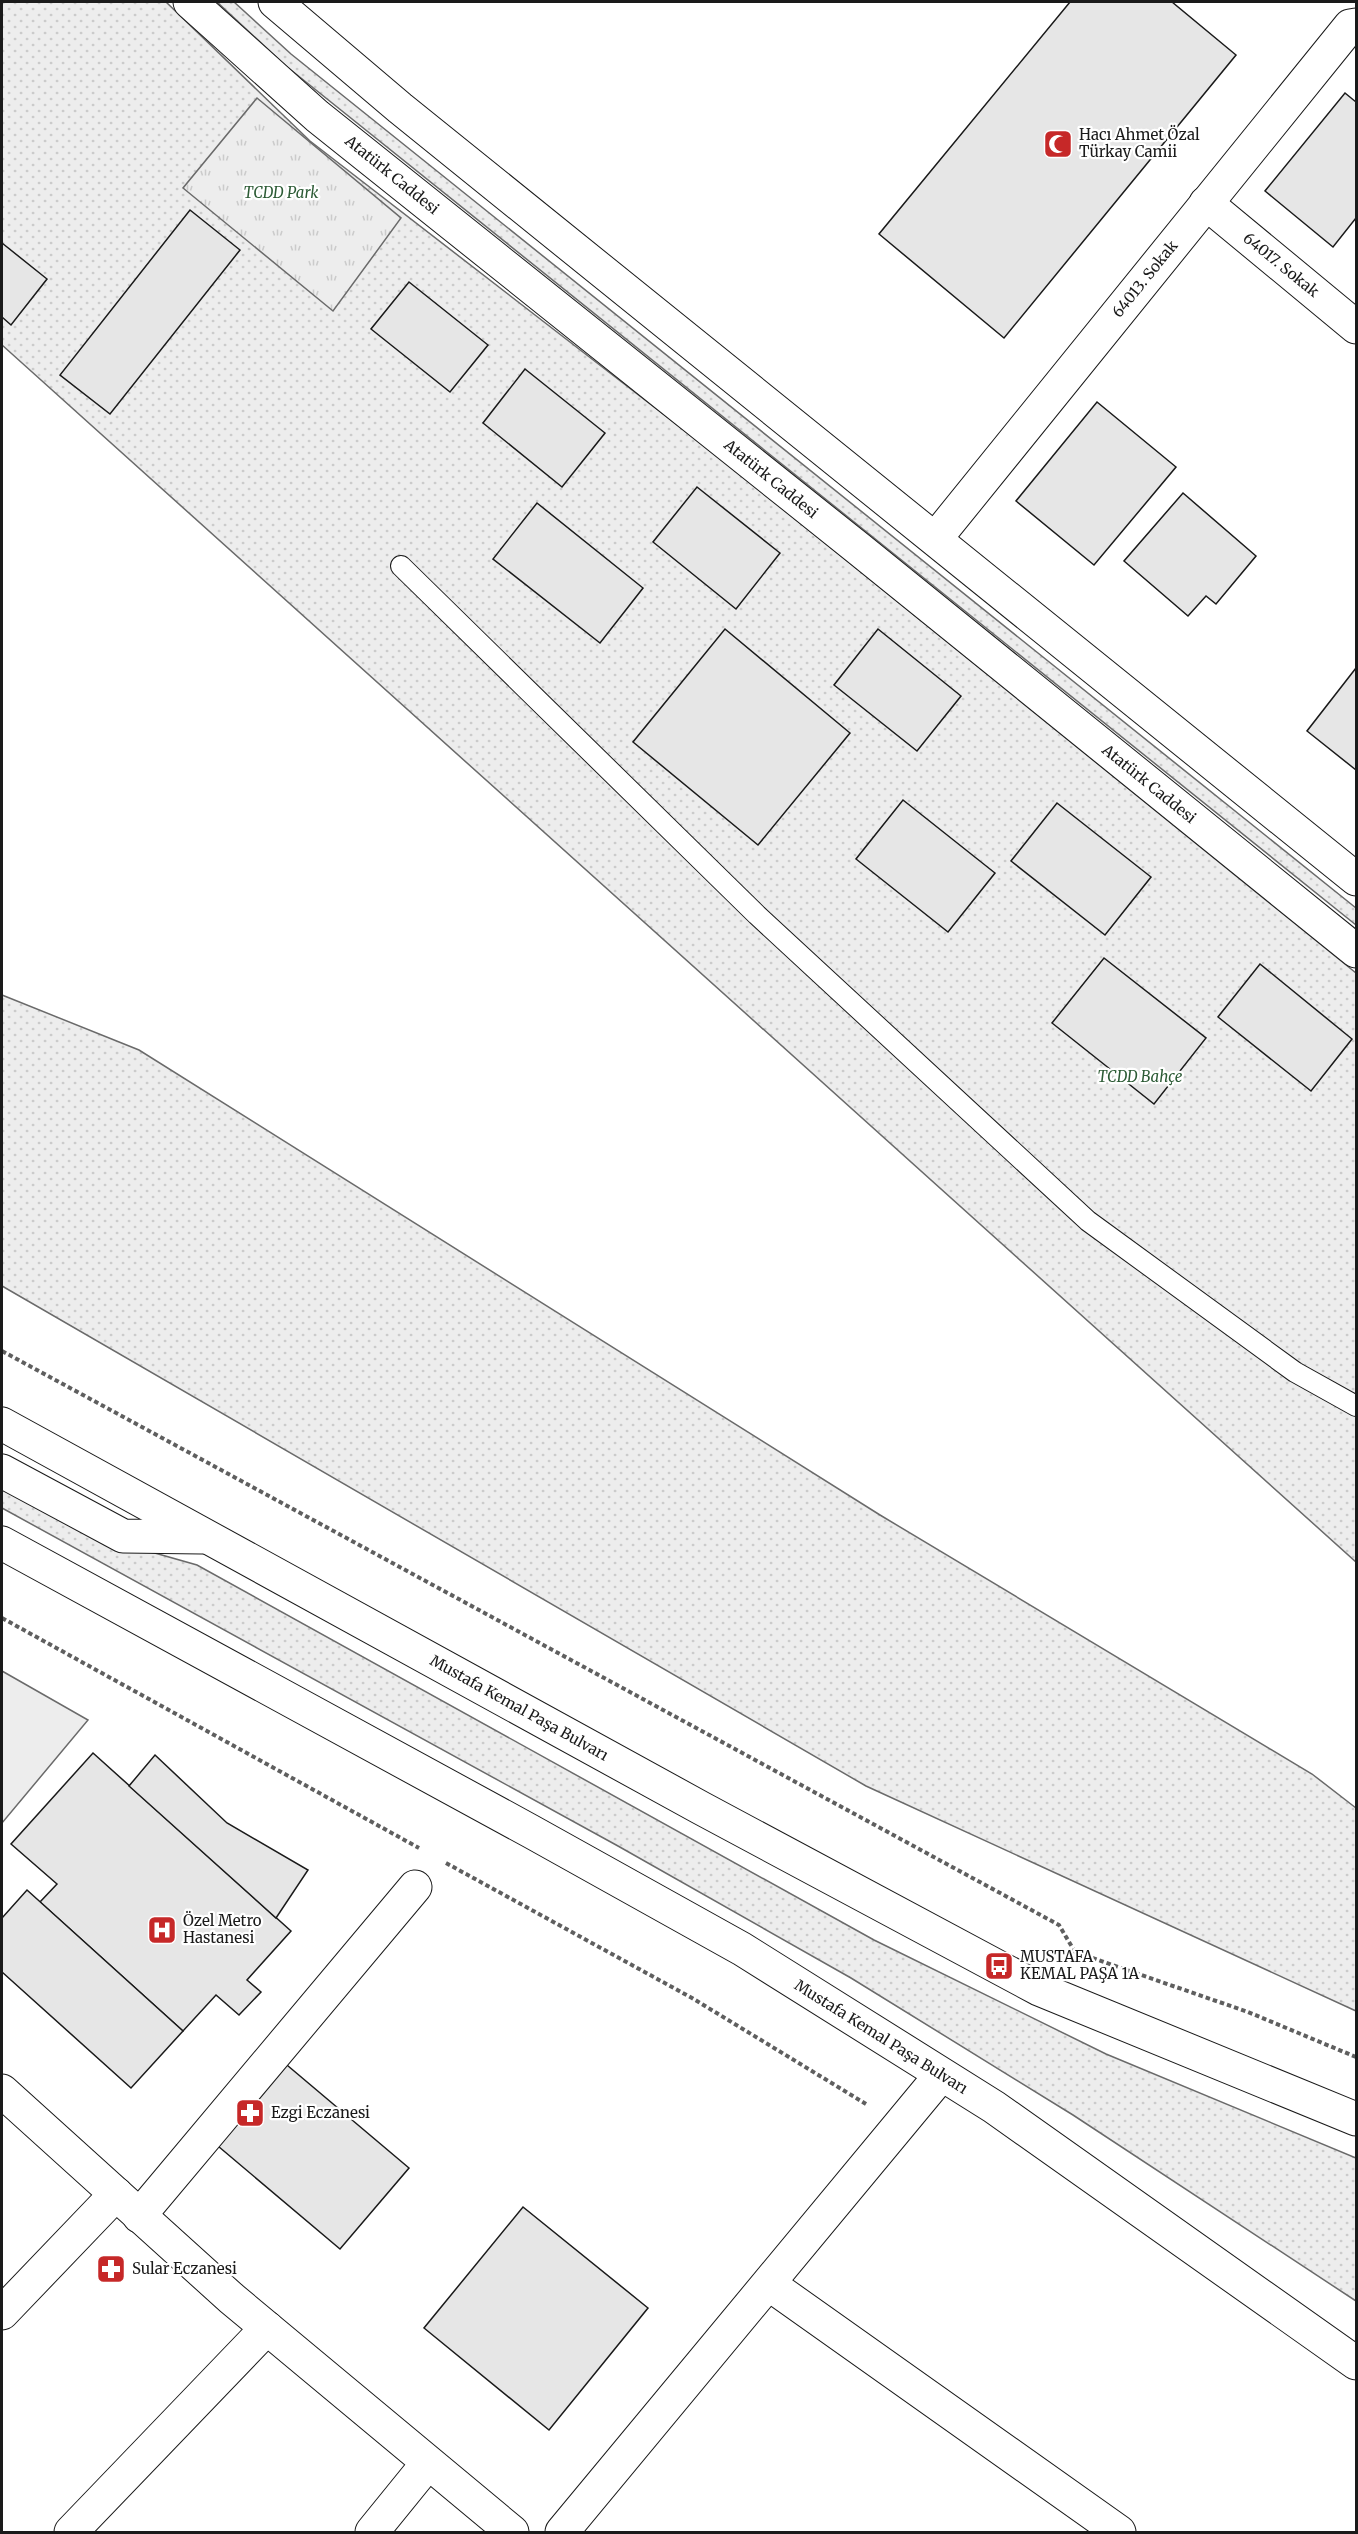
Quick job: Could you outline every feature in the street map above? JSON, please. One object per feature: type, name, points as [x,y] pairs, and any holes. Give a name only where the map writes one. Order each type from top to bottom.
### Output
[{"type":"main road","name":"Atatürk Caddesi","points":[[190,2],[317,116],[868,556],[1356,951]]},
{"type":"main road","points":[[275,2],[400,108],[1356,879]]},
{"type":"main road","points":[[1352,2],[1356,6]]},
{"type":"main road","name":"64013. Sokak","points":[[936,538],[1350,26],[1356,25]]},
{"type":"main road","name":"64017. Sokak","points":[[1206,203],[1356,327]]},
{"type":"main road","name":"Mustafa Kemal Paşa Bulvarı","points":[[2,1424],[943,1940],[999,1966],[1039,1989],[1356,2119]]},
{"type":"main road","points":[[2,1471],[123,1536],[207,1537]]},
{"type":"main road","name":"Mustafa Kemal Paşa Bulvarı","points":[[2,1544],[532,1832],[742,1949],[974,2095],[1356,2363]]},
{"type":"main road","points":[[140,2216],[416,1887]]},
{"type":"main road","points":[[562,2532],[942,2075]]},
{"type":"main road","points":[[5,2101],[116,2194],[267,2328],[512,2532]]},
{"type":"main road","points":[[2,2313],[116,2194]]},
{"type":"main road","points":[[769,2284],[1119,2532]]},
{"type":"main road","points":[[71,2532],[267,2328]]},
{"type":"main road","points":[[372,2532],[428,2463]]},
{"type":"lane","points":[[401,566],[757,915],[1088,1221],[1295,1372],[1356,1406]]},
{"type":"path","points":[[2,1351],[1059,1925],[1075,1952],[1248,2012],[1356,2056]]},
{"type":"path","points":[[2,1618],[420,1848]]},
{"type":"path","points":[[441,1860],[692,1998],[901,2125]]},
{"type":"green space","name":"TCDD Bahçe","points":[[2,2],[166,2],[310,141],[720,458],[1356,973],[1356,1562],[2,345]]},
{"type":"green space","points":[[217,2],[234,2],[291,54],[1356,908],[1356,925],[286,66]]},
{"type":"green space","name":"TCDD Park","points":[[257,98],[401,218],[333,311],[183,188]]},
{"type":"green space","points":[[2,995],[139,1050],[880,1515],[1312,1774],[1356,1808],[1356,2011],[866,1786],[2,1286]]},
{"type":"green space","points":[[2,1483],[102,1538],[197,1565],[874,1940],[1106,2054],[1356,2158],[1356,2301],[1073,2115],[851,1978],[618,1846],[2,1508]]},
{"type":"shaded area","points":[[2,1671],[88,1720],[2,1823]]},
{"type":"building","name":"Hacı Ahmet Özal Türkay Camii","points":[[1070,2],[1172,2],[1236,55],[1004,338],[879,234]]},
{"type":"building","points":[[1345,93],[1356,102],[1356,218],[1333,247],[1265,191]]},
{"type":"building","points":[[190,210],[240,250],[110,414],[60,375]]},
{"type":"building","points":[[2,243],[47,279],[11,325],[2,317]]},
{"type":"building","points":[[409,282],[488,345],[450,392],[371,329]]},
{"type":"building","points":[[525,369],[605,433],[562,487],[483,423]]},
{"type":"building","points":[[1097,402],[1176,467],[1094,565],[1016,501]]},
{"type":"building","points":[[697,487],[780,553],[736,609],[653,542]]},
{"type":"building","points":[[1183,493],[1256,556],[1216,604],[1206,596],[1188,616],[1124,561]]},
{"type":"building","points":[[537,503],[643,588],[600,643],[493,559]]},
{"type":"building","points":[[725,629],[850,733],[758,845],[633,742]]},
{"type":"building","points":[[878,629],[961,696],[917,751],[834,685]]},
{"type":"building","points":[[1356,668],[1356,770],[1307,731]]},
{"type":"building","points":[[903,800],[995,873],[948,932],[856,859]]},
{"type":"building","points":[[1057,803],[1151,877],[1105,935],[1011,861]]},
{"type":"building","points":[[1104,958],[1206,1038],[1154,1104],[1052,1023]]},
{"type":"building","points":[[1260,964],[1352,1039],[1311,1091],[1218,1017]]},
{"type":"building","points":[[93,1753],[291,1931],[247,1980],[261,1992],[239,2015],[216,1995],[183,2031],[40,1902],[57,1884],[11,1844]]},
{"type":"building","points":[[155,1755],[227,1823],[308,1870],[276,1918],[129,1786]]},
{"type":"building","points":[[27,1890],[183,2031],[131,2088],[2,1972],[2,1918]]},
{"type":"building","points":[[281,2060],[409,2168],[340,2249],[212,2141]]},
{"type":"building","points":[[523,2207],[648,2308],[549,2430],[424,2328]]},
{"type":"place","name":"Hacı Ahmet Özal Türkay Camii","points":[[1058,144]]},
{"type":"place","name":"Özel Metro Hastanesi","points":[[162,1930]]},
{"type":"place","name":"MUSTAFA KEMAL PAŞA 1A","points":[[999,1966]]},
{"type":"place","name":"Ezgi Eczanesi","points":[[250,2113]]},
{"type":"place","name":"Sular Eczanesi","points":[[111,2269]]}]
